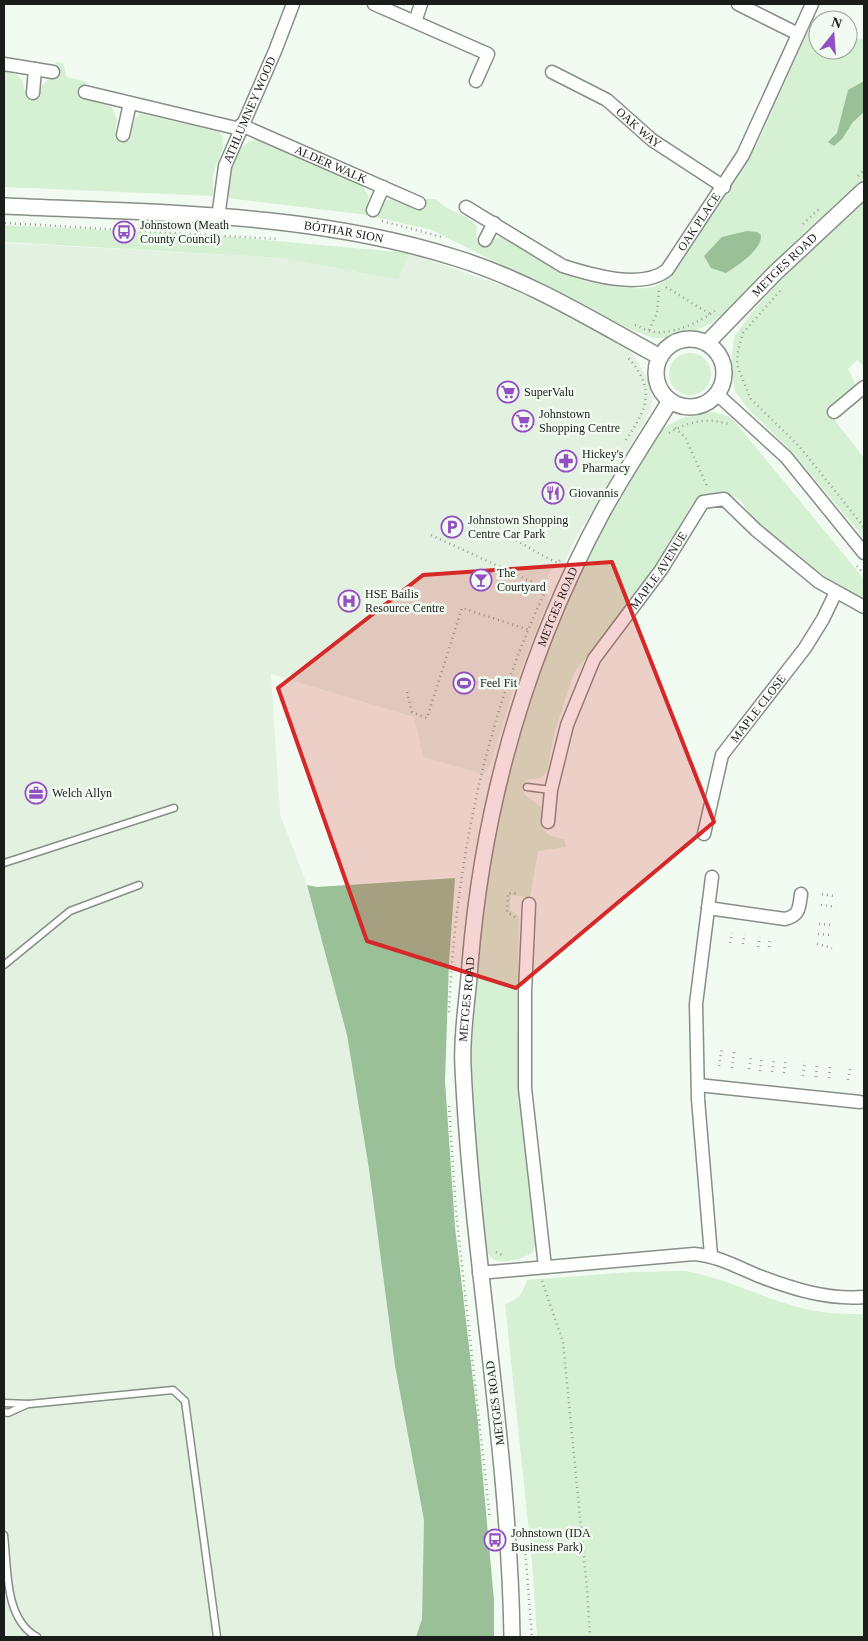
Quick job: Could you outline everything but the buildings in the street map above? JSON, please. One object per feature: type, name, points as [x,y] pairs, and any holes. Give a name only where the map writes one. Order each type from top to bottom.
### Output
[{"type":"street","name":"ATHLUMNEY WOOD","points":[[218,218],[225,166],[240,127],[275,51],[292,4]]},
{"type":"street","points":[[374,4],[488,54],[476,81]]},
{"type":"street","points":[[414,22],[421,4]]},
{"type":"street","points":[[738,4],[798,34]]},
{"type":"street","name":"OAK PLACE","points":[[657,276],[667,270],[724,187],[758,125],[812,4]]},
{"type":"street","points":[[4,64],[53,72]]},
{"type":"street","points":[[33,93],[35,69]]},
{"type":"street","name":"OAK WAY","points":[[552,72],[607,100],[652,140],[724,187]]},
{"type":"street","name":"ALDER WALK","points":[[85,92],[240,127],[419,203]]},
{"type":"street","points":[[123,135],[130,102]]},
{"type":"street","points":[[373,210],[383,187]]},
{"type":"street","name":"METGES ROAD","points":[[707,343],[775,273],[864,190]]},
{"type":"street","name":"BÓTHAR SION","points":[[4,206],[306,224],[350,231],[458,258],[525,285],[660,357]]},
{"type":"street","points":[[466,207],[563,266],[579,271],[629,280],[650,279],[657,276]]},
{"type":"street","points":[[485,240],[494,223]]},
{"type":"street","points":[[684,339],[700,340],[707,343],[719,354],[724,367],[724,380],[717,394],[704,404],[694,407],[680,406],[670,401],[664,395],[657,381],[656,372],[660,357],[669,346],[684,339]]},
{"type":"street","points":[[834,412],[864,387]]},
{"type":"street","points":[[717,394],[786,457],[864,553]]},
{"type":"street","name":"METGES ROAD","points":[[512,1637],[511,1574],[499,1432],[479,1273],[463,1063],[476,897],[499,778],[512,727],[546,633],[603,511],[670,401]]},
{"type":"street","points":[[712,501],[724,499],[756,530],[818,582],[864,607]]},
{"type":"street","name":"MAPLE AVENUE","points":[[548,822],[551,790],[567,725],[594,659],[661,570],[703,502],[712,501]]},
{"type":"street","name":"MAPLE CLOSE","points":[[704,834],[722,755],[805,648],[823,619],[836,592]]},
{"type":"street","points":[[711,1255],[698,1085],[696,1004],[712,877]]},
{"type":"street","points":[[708,908],[785,919],[794,917],[799,910],[801,894]]},
{"type":"street","points":[[529,904],[525,992],[525,1088],[541,1268]]},
{"type":"street","points":[[698,1085],[860,1102]]},
{"type":"street","points":[[479,1273],[676,1254],[711,1255],[803,1291],[825,1296],[864,1297]]},
{"type":"lane","points":[[527,786],[551,790]]},
{"type":"lane","points":[[4,863],[174,808]]},
{"type":"lane","points":[[4,965],[70,911],[138,885]]},
{"type":"lane","points":[[4,1402],[29,1404],[173,1390],[185,1401],[217,1637]]},
{"type":"lane","points":[[4,1412],[8,1413],[29,1404]]},
{"type":"lane","points":[[4,1535],[12,1603],[25,1631],[37,1637]]},
{"type":"path","points":[[4,222],[284,239]]},
{"type":"path","points":[[657,276],[662,285],[710,314]]},
{"type":"path","points":[[649,330],[657,313],[660,290],[657,276]]},
{"type":"path","points":[[771,302],[742,337],[738,350],[737,365],[750,398],[799,446],[864,526]]},
{"type":"path","points":[[635,324],[649,330],[673,330],[692,324],[721,306]]},
{"type":"path","points":[[736,333],[742,337]]},
{"type":"path","points":[[625,441],[646,404],[646,390],[632,361]]},
{"type":"path","points":[[745,403],[750,398]]},
{"type":"path","points":[[664,438],[676,429],[702,420],[727,423],[734,428]]},
{"type":"path","points":[[676,429],[685,437],[712,501]]},
{"type":"path","points":[[507,536],[538,551],[543,557],[558,563],[562,555]]},
{"type":"path","points":[[407,692],[412,712],[427,718],[462,608],[529,630]]},
{"type":"path","points":[[822,894],[834,896]]},
{"type":"path","points":[[821,906],[836,907]]},
{"type":"path","points":[[819,924],[834,925]]},
{"type":"path","points":[[730,943],[732,933]]},
{"type":"path","points":[[743,944],[744,934]]},
{"type":"path","points":[[818,934],[833,936]]},
{"type":"path","points":[[758,946],[760,937]]},
{"type":"path","points":[[769,947],[770,938]]},
{"type":"path","points":[[817,944],[832,948]]},
{"type":"path","points":[[719,1066],[722,1048]]},
{"type":"path","points":[[732,1068],[734,1052]]},
{"type":"path","points":[[749,1069],[751,1055]]},
{"type":"path","points":[[760,1071],[762,1056]]},
{"type":"path","points":[[784,1074],[786,1058]]},
{"type":"path","points":[[772,1072],[774,1059]]},
{"type":"path","points":[[803,1076],[805,1061]]},
{"type":"path","points":[[816,1077],[817,1062]]},
{"type":"path","points":[[829,1078],[830,1066]]},
{"type":"path","points":[[848,1080],[850,1069]]},
{"type":"path","points":[[494,1248],[496,1252]]},
{"type":"path","points":[[541,1268],[563,1342],[590,1637]]},
{"type":"highlighted area","points":[[612,562],[714,822],[516,988],[367,941],[278,688],[423,575]]},
{"type":"shaded area","points":[[4,243],[283,258],[397,280],[409,253],[512,289],[613,340],[632,353],[652,386],[652,402],[647,418],[575,540],[562,567],[551,570],[543,587],[547,591],[548,601],[515,684],[490,765],[484,774],[423,757],[414,717],[271,674],[280,814],[307,885],[347,1035],[369,1169],[395,1366],[424,1520],[422,1619],[416,1637],[4,1637]]},
{"type":"green space","points":[[808,31],[808,60],[858,60],[858,38],[864,40],[864,179],[800,236],[739,301],[713,322],[693,332],[670,338],[653,338],[632,330],[432,230],[367,215],[228,198],[229,180],[237,154],[249,142],[257,140],[362,185],[369,197],[367,206],[379,209],[386,200],[393,199],[418,208],[421,199],[436,199],[446,207],[473,222],[477,226],[476,237],[486,243],[499,237],[505,238],[557,270],[584,281],[624,288],[648,288],[656,286],[665,280],[676,268],[738,177],[758,142]]},
{"type":"green space","points":[[56,62],[63,63],[67,77],[87,82],[84,97],[112,107],[117,120],[115,132],[127,135],[136,117],[141,114],[220,132],[223,149],[213,176],[213,196],[4,187],[4,71],[18,76],[23,82],[24,90],[37,91],[47,80],[53,78]]},
{"type":"green space","points":[[864,81],[864,112],[853,122],[842,139],[834,146],[828,142],[837,133],[848,90]]},
{"type":"green space","points":[[864,201],[864,367],[857,360],[848,369],[855,383],[853,387],[826,409],[864,458],[864,538],[792,452],[748,409],[735,391],[731,364],[734,337],[753,311],[787,272]]},
{"type":"green space","points":[[4,225],[210,235],[409,253],[398,280],[283,258],[4,242]]},
{"type":"green space","points":[[747,231],[757,232],[761,235],[758,246],[753,252],[726,273],[711,268],[704,256],[722,237]]},
{"type":"green space","points":[[694,353],[702,356],[708,362],[711,374],[708,386],[702,392],[686,395],[678,392],[672,386],[669,370],[672,362],[678,356]]},
{"type":"green space","points":[[714,412],[730,417],[740,428],[864,579],[864,599],[835,583],[780,543],[755,520],[738,499],[724,493],[713,494],[692,504],[649,578],[574,673],[554,734],[547,771],[541,778],[526,780],[524,794],[541,807],[541,821],[546,833],[564,839],[566,847],[538,851],[530,898],[511,895],[510,910],[519,916],[517,1018],[525,1156],[535,1244],[533,1252],[523,1257],[510,1261],[497,1261],[488,1254],[483,1237],[471,1085],[473,1011],[479,936],[489,863],[504,790],[523,719],[547,649],[576,581],[628,481],[651,443],[664,428],[688,417]]},
{"type":"green space","points":[[455,878],[449,963],[445,1081],[455,1227],[478,1423],[494,1601],[494,1637],[416,1637],[422,1619],[424,1520],[395,1366],[369,1169],[347,1035],[307,885],[317,887]]},
{"type":"green space","points":[[685,1271],[719,1280],[804,1309],[832,1313],[864,1314],[864,1637],[537,1637],[532,1561],[505,1304],[519,1295],[524,1289],[527,1280],[631,1272]]},
{"type":"place","name":"Johnstown (Meath County Council)","points":[[124,232]]},
{"type":"place","name":"SuperValu","points":[[508,392]]},
{"type":"place","name":"Johnstown Shopping Centre","points":[[523,421]]},
{"type":"place","name":"Hickey's Pharmacy","points":[[566,461]]},
{"type":"place","name":"Giovannis","points":[[553,493]]},
{"type":"place","name":"Johnstown Shopping Centre Car Park","points":[[452,527]]},
{"type":"place","name":"The Courtyard","points":[[481,580]]},
{"type":"place","name":"HSE Bailis Resource Centre","points":[[349,601]]},
{"type":"place","name":"Feel Fit","points":[[464,683]]},
{"type":"place","name":"Welch Allyn","points":[[36,793]]},
{"type":"place","name":"Johnstown (IDA Business Park)","points":[[495,1540]]}]
